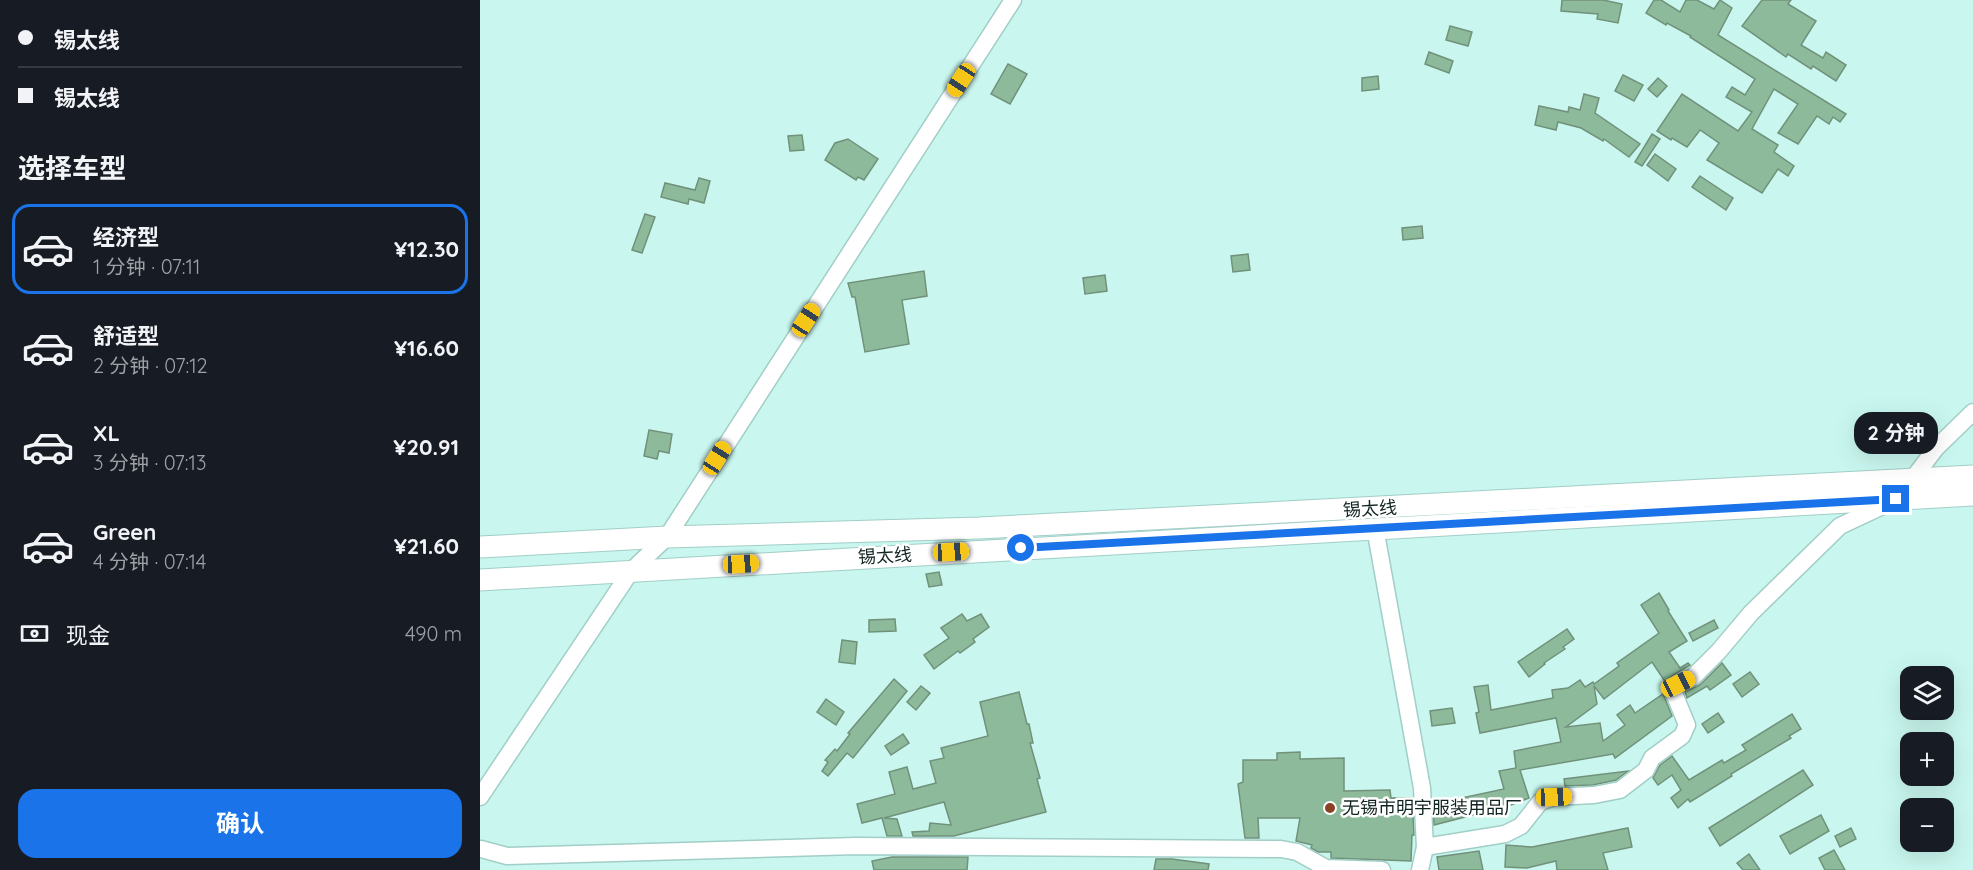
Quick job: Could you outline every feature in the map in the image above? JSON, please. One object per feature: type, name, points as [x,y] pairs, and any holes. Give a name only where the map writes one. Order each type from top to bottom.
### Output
[{"type":"main road","name":"锡太线","points":[[480,547],[667,537],[979,528],[1973,476]]},
{"type":"main road","name":"锡太线","points":[[480,580],[1973,495]]},
{"type":"street","points":[[480,797],[631,571],[667,537],[1013,0]]},
{"type":"street","points":[[1425,847],[1506,834],[1521,826],[1540,802],[1554,797],[1594,795],[1620,790],[1646,770],[1652,758],[1683,736],[1687,725],[1673,691],[1678,684],[1693,676],[1706,664],[1751,613],[1840,526],[1896,499],[1936,448],[1973,412]]},
{"type":"street","points":[[1375,528],[1422,788],[1425,847],[1420,870]]},
{"type":"street","points":[[480,854],[507,856],[856,846],[1281,849],[1297,852],[1326,868],[1382,870]]},
{"type":"building","points":[[1562,0],[1603,0],[1622,4],[1618,23],[1597,19],[1598,14],[1561,11]]},
{"type":"building","points":[[1654,0],[1661,0],[1680,12],[1686,0],[1697,0],[1714,9],[1720,0],[1732,8],[1718,35],[1846,114],[1840,122],[1833,117],[1829,124],[1817,116],[1798,144],[1778,133],[1798,104],[1774,89],[1752,129],[1778,145],[1774,152],[1794,166],[1788,176],[1778,169],[1762,193],[1707,160],[1719,143],[1700,130],[1687,147],[1672,138],[1671,140],[1657,131],[1682,94],[1738,131],[1752,112],[1726,97],[1732,87],[1745,95],[1755,79],[1691,36],[1646,13]]},
{"type":"building","points":[[1762,0],[1791,0],[1788,4],[1816,21],[1801,45],[1823,58],[1826,52],[1846,65],[1836,81],[1788,54],[1786,57],[1742,26]]},
{"type":"building","points":[[1450,26],[1472,32],[1468,46],[1446,40]]},
{"type":"building","points":[[1429,52],[1453,61],[1449,73],[1425,64]]},
{"type":"building","points":[[1008,64],[1027,74],[1010,104],[991,94]]},
{"type":"building","points":[[1623,75],[1643,85],[1634,101],[1615,91]]},
{"type":"building","points":[[1378,76],[1379,89],[1362,91],[1362,78]]},
{"type":"building","points":[[1658,78],[1667,86],[1657,97],[1648,89]]},
{"type":"building","points":[[1584,94],[1599,98],[1595,113],[1640,144],[1629,157],[1604,139],[1603,141],[1581,128],[1558,122],[1556,130],[1535,125],[1539,106],[1568,112],[1569,107],[1580,110]]},
{"type":"building","points":[[1652,134],[1660,139],[1642,166],[1635,162]]},
{"type":"building","points":[[802,135],[804,150],[790,151],[788,136]]},
{"type":"building","points":[[848,139],[878,159],[864,180],[858,177],[856,180],[825,160],[835,143]]},
{"type":"building","points":[[1655,154],[1676,169],[1668,181],[1647,165]]},
{"type":"building","points":[[1700,176],[1733,198],[1726,210],[1692,187]]},
{"type":"building","points":[[699,178],[710,181],[704,203],[689,199],[688,204],[661,197],[665,183],[695,190]]},
{"type":"building","points":[[645,214],[655,217],[642,253],[632,250]]},
{"type":"building","points":[[1422,226],[1423,238],[1403,240],[1402,228]]},
{"type":"building","points":[[1248,254],[1250,270],[1233,272],[1231,256]]},
{"type":"building","points":[[924,271],[927,296],[902,300],[909,344],[865,352],[855,297],[852,297],[848,283]]},
{"type":"building","points":[[1105,275],[1107,291],[1085,294],[1083,278]]},
{"type":"building","points":[[649,430],[672,434],[669,453],[659,451],[657,459],[644,456]]},
{"type":"building","points":[[939,572],[942,585],[929,587],[926,574]]},
{"type":"building","points":[[1659,593],[1687,641],[1669,652],[1680,668],[1688,663],[1690,665],[1673,675],[1666,683],[1652,662],[1604,699],[1594,686],[1597,704],[1566,727],[1600,723],[1603,741],[1625,725],[1617,715],[1630,705],[1635,713],[1663,694],[1672,716],[1615,758],[1613,754],[1520,770],[1529,798],[1508,806],[1434,825],[1433,804],[1504,789],[1499,771],[1516,768],[1514,751],[1561,742],[1556,718],[1480,733],[1474,687],[1488,685],[1491,710],[1553,698],[1552,690],[1568,688],[1580,680],[1585,687],[1593,682],[1594,684],[1619,666],[1617,663],[1659,633],[1641,605]]},
{"type":"building","points":[[962,614],[967,621],[981,614],[989,627],[973,639],[975,642],[960,653],[958,651],[934,669],[924,655],[949,638],[941,628]]},
{"type":"building","points":[[895,619],[896,631],[869,632],[869,620]]},
{"type":"building","points":[[1714,620],[1718,628],[1693,641],[1689,633]]},
{"type":"building","points":[[1567,629],[1574,639],[1563,647],[1565,649],[1544,663],[1529,677],[1518,662]]},
{"type":"building","points":[[842,640],[857,642],[855,664],[839,662]]},
{"type":"building","points":[[1722,663],[1731,675],[1710,690],[1707,686],[1687,698],[1685,692],[1700,685]]},
{"type":"building","points":[[1750,672],[1759,684],[1742,697],[1733,684]]},
{"type":"building","points":[[894,679],[907,691],[853,758],[847,753],[828,776],[822,771],[828,762],[825,760],[835,749],[837,751],[850,734],[848,733]]},
{"type":"building","points":[[921,686],[930,693],[916,710],[907,702]]},
{"type":"building","points":[[1019,692],[1027,724],[1029,724],[1033,743],[1030,743],[1040,778],[1037,779],[1046,812],[954,836],[913,836],[912,832],[929,831],[930,823],[951,825],[944,802],[884,818],[897,819],[902,836],[887,836],[882,818],[862,823],[857,804],[895,794],[889,772],[907,767],[913,789],[936,783],[930,761],[944,758],[941,748],[988,736],[980,702]]},
{"type":"building","points":[[826,699],[844,712],[836,725],[817,712]]},
{"type":"building","points":[[1452,708],[1455,723],[1432,726],[1430,711]]},
{"type":"building","points":[[1718,713],[1724,722],[1708,733],[1702,724]]},
{"type":"building","points":[[1792,714],[1801,729],[1789,736],[1791,738],[1690,802],[1688,799],[1678,808],[1671,798],[1681,790],[1672,775],[1658,785],[1653,778],[1660,765],[1672,756],[1689,780],[1722,760],[1724,763],[1746,750],[1742,745]]},
{"type":"building","points":[[903,734],[909,743],[891,755],[885,746]]},
{"type":"building","name":"无锡市明宇服装用品厂","points":[[1300,752],[1300,759],[1344,758],[1344,791],[1390,790],[1391,798],[1412,798],[1414,835],[1412,835],[1411,861],[1331,858],[1331,852],[1318,852],[1311,848],[1312,845],[1296,841],[1300,818],[1258,818],[1259,838],[1245,838],[1238,784],[1243,782],[1243,760],[1277,760],[1277,753]]},
{"type":"building","points":[[1803,770],[1813,785],[1720,846],[1709,828]]},
{"type":"building","points":[[1628,771],[1616,780],[1593,785],[1565,786],[1564,779]]},
{"type":"building","points":[[1821,815],[1829,831],[1790,854],[1780,836]]},
{"type":"building","points":[[1628,828],[1632,847],[1603,853],[1608,870],[1557,870],[1556,861],[1527,868],[1505,867],[1506,845],[1532,847]]},
{"type":"building","points":[[1851,828],[1856,839],[1840,847],[1835,836]]},
{"type":"building","points":[[1834,850],[1845,870],[1825,870],[1819,858]]},
{"type":"building","points":[[1479,851],[1483,870],[1439,870],[1437,857]]},
{"type":"building","points":[[1749,854],[1760,870],[1743,870],[1737,863]]},
{"type":"building","points":[[892,857],[968,857],[967,870],[874,870],[872,861]]},
{"type":"building","points":[[1156,859],[1209,864],[1208,870],[1154,870]]},
{"type":"place","name":"无锡市明宇服装用品厂","points":[[1330,808]]},
{"type":"route","points":[[1021,548],[1896,499]]}]
